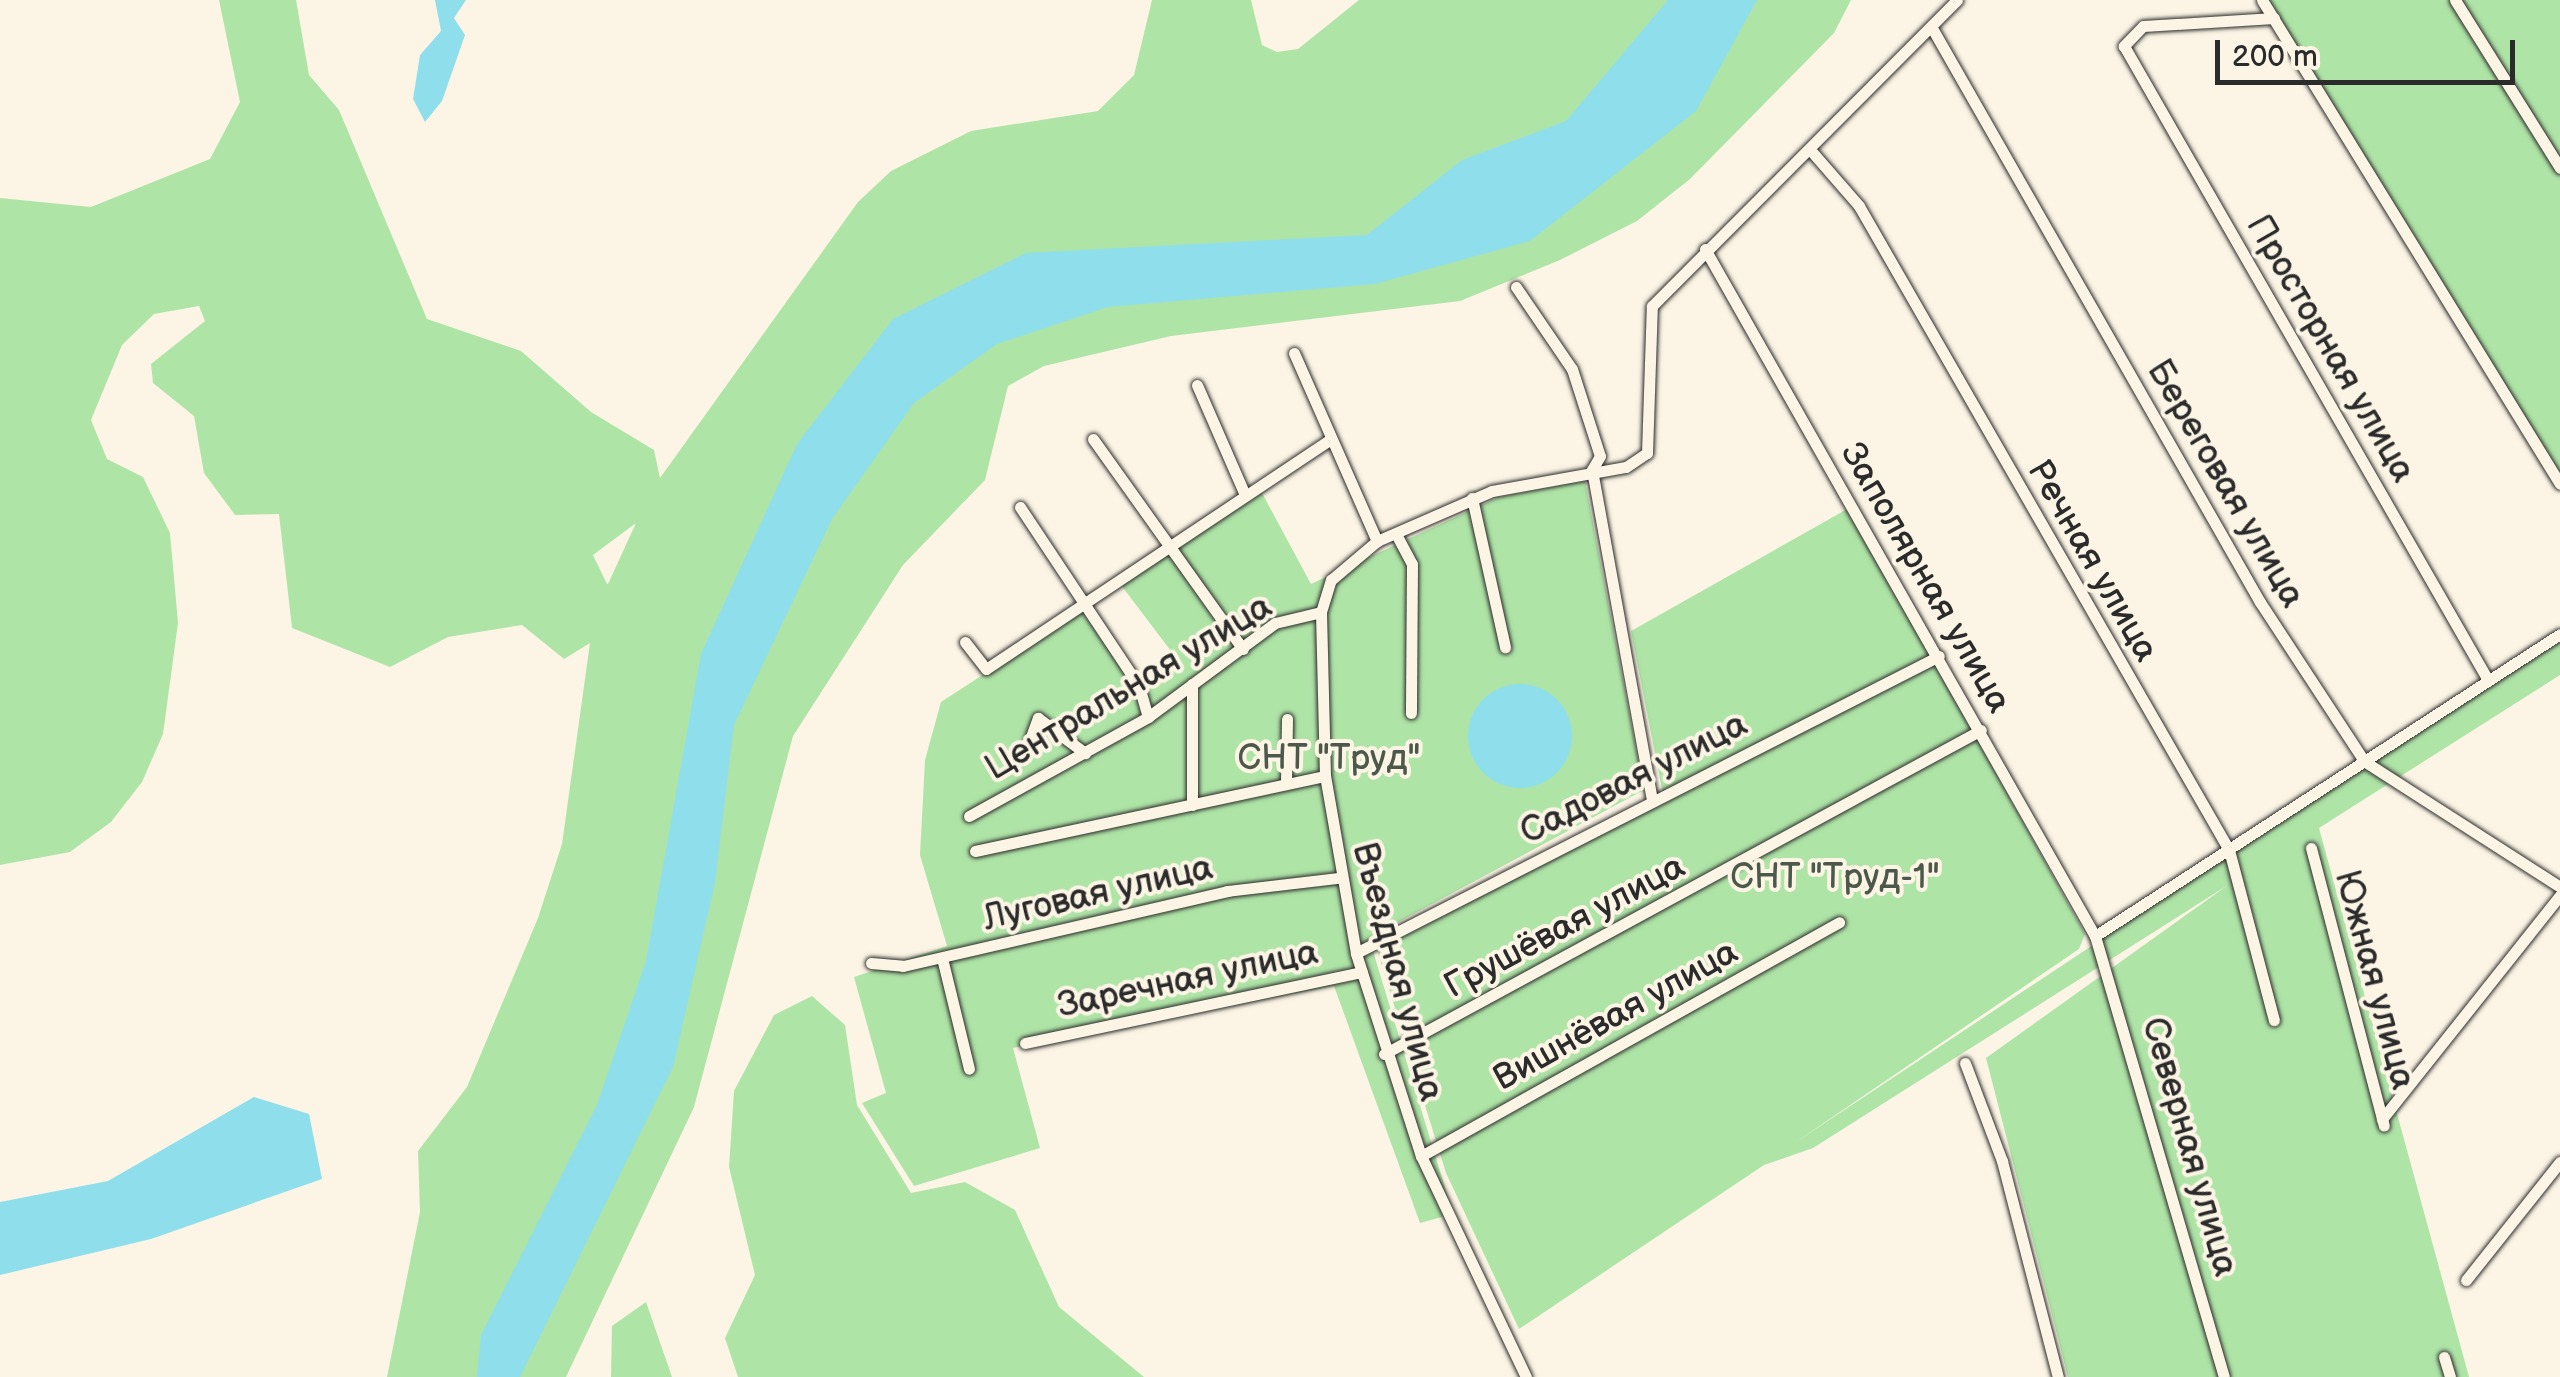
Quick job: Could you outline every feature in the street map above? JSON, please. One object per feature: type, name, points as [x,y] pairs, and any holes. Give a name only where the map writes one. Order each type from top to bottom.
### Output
[{"type":"street","points":[[1320,612],[1332,580],[1377,540],[1472,498],[1647,454],[1652,306],[1705,249],[1814,153],[1957,0]]},
{"type":"street","points":[[2262,0],[2560,484]]},
{"type":"street","points":[[2455,0],[2560,168]]},
{"type":"street","name":"Просторная улица","points":[[2274,18],[2143,26],[2124,46],[2488,680]]},
{"type":"street","name":"Береговая улица","points":[[1932,28],[2260,602],[2364,761],[2560,886]]},
{"type":"street","name":"Речная улица","points":[[1814,153],[1859,206],[2229,850],[2274,1020]]},
{"type":"street","name":"Заполярная улица","points":[[1705,249],[2095,936]]},
{"type":"street","points":[[1516,287],[1572,369],[1600,456],[1592,470],[1652,799]]},
{"type":"street","points":[[1294,353],[1329,440],[1377,540]]},
{"type":"street","points":[[1197,385],[1245,495]]},
{"type":"street","points":[[1093,438],[1164,548],[1242,649]]},
{"type":"street","points":[[964,642],[986,669],[1329,440]]},
{"type":"street","points":[[1472,498],[1506,646]]},
{"type":"street","points":[[1020,507],[1139,686],[1148,717]]},
{"type":"street","points":[[1396,534],[1412,564],[1411,713]]},
{"type":"street","name":"Центральная улица","points":[[969,816],[1148,717],[1276,623],[1320,612]]},
{"type":"street","name":"Въездная улица","points":[[1320,612],[1325,776],[1338,878],[1356,953],[1384,1054],[1420,1156],[1526,1377]]},
{"type":"street","points":[[2095,936],[2560,634]]},
{"type":"street","name":"Садовая улица","points":[[1356,953],[1939,656]]},
{"type":"street","points":[[1192,684],[1192,805]]},
{"type":"street","points":[[1028,745],[1038,718],[1085,753]]},
{"type":"street","points":[[1286,784],[1287,719]]},
{"type":"street","name":"Грушёвая улица","points":[[1384,1054],[1981,730]]},
{"type":"street","points":[[975,851],[1325,776]]},
{"type":"street","name":"Южная улица","points":[[2311,848],[2383,1122],[2560,895]]},
{"type":"street","name":"Луговая улица","points":[[872,963],[942,958],[1227,892],[1338,878]]},
{"type":"street","name":"Вишнёвая улица","points":[[1420,1156],[1839,922]]},
{"type":"street","name":"Северная улица","points":[[2095,936],[2224,1377]]},
{"type":"street","points":[[942,958],[970,1069]]},
{"type":"street","name":"Заречная улица","points":[[1025,1043],[1362,972]]},
{"type":"street","points":[[1964,1063],[2002,1162],[2058,1377]]},
{"type":"street","points":[[2466,1280],[2560,1162]]},
{"type":"street","points":[[2444,1357],[2450,1377]]},
{"type":"green space","points":[[219,0],[296,0],[309,75],[339,110],[427,319],[521,351],[591,412],[654,450],[660,478],[858,202],[891,171],[971,131],[1098,111],[1134,75],[1152,0],[1251,0],[1262,45],[1277,52],[1298,49],[1359,0],[1851,0],[1834,33],[1690,179],[1637,221],[1560,260],[1460,301],[1171,336],[1044,366],[1008,386],[985,480],[903,565],[793,736],[694,1107],[566,1377],[387,1377],[420,1212],[418,1151],[467,1087],[538,918],[562,844],[590,643],[564,659],[522,625],[448,637],[390,667],[292,628],[279,514],[235,515],[204,473],[194,416],[153,383],[151,364],[205,321],[199,306],[154,314],[122,345],[91,420],[107,459],[143,477],[170,533],[178,623],[163,734],[142,782],[111,822],[70,852],[0,865],[0,198],[91,207],[210,159],[240,102]],"holes":[[[636,523],[608,584],[593,555]]]},
{"type":"green space","points":[[2267,0],[2560,0],[2560,482]]},
{"type":"green space","name":"СНТ \"Труд\"","points":[[1585,481],[1644,790],[1369,938],[1453,1214],[1420,1223],[1334,986],[1013,1048],[1040,1148],[914,1186],[862,1103],[886,1093],[854,977],[947,946],[920,855],[925,760],[941,702],[1081,611],[1139,690],[1180,663],[1121,585],[1262,493],[1311,584],[1499,497]]},
{"type":"green space","name":"СНТ \"Труд-1\"","points":[[1849,508],[2085,934],[2079,949],[1793,1144],[2560,635],[2560,675],[2319,828],[2469,1377],[2068,1377],[1986,1058],[2228,885],[1813,1148],[1764,1165],[1519,1329],[1446,1173],[1376,947],[1663,794],[1631,631]]},
{"type":"green space","points":[[812,996],[845,1025],[857,1105],[911,1193],[965,1182],[1015,1210],[1059,1307],[1144,1377],[738,1377],[725,1338],[755,1275],[729,1167],[734,1091],[774,1015]]},
{"type":"green space","points":[[646,1302],[672,1377],[611,1377],[612,1326]]},
{"type":"water","points":[[435,0],[466,0],[454,18],[465,35],[442,101],[425,122],[413,99],[420,55],[441,31]]},
{"type":"water","points":[[1668,0],[1757,0],[1696,111],[1530,241],[1375,284],[1108,307],[997,344],[914,403],[832,519],[734,725],[715,883],[673,1067],[520,1377],[477,1377],[481,1335],[597,1105],[646,961],[701,654],[797,444],[893,319],[1026,253],[1367,235],[1462,160],[1566,121]]},
{"type":"water","points":[[1520,684],[1540,688],[1557,699],[1568,716],[1572,736],[1568,756],[1557,773],[1540,784],[1520,788],[1500,784],[1483,773],[1472,756],[1468,736],[1472,716],[1483,699],[1500,688]]},
{"type":"water","points":[[254,1097],[309,1114],[322,1179],[151,1239],[0,1275],[0,1202],[108,1181]]}]
